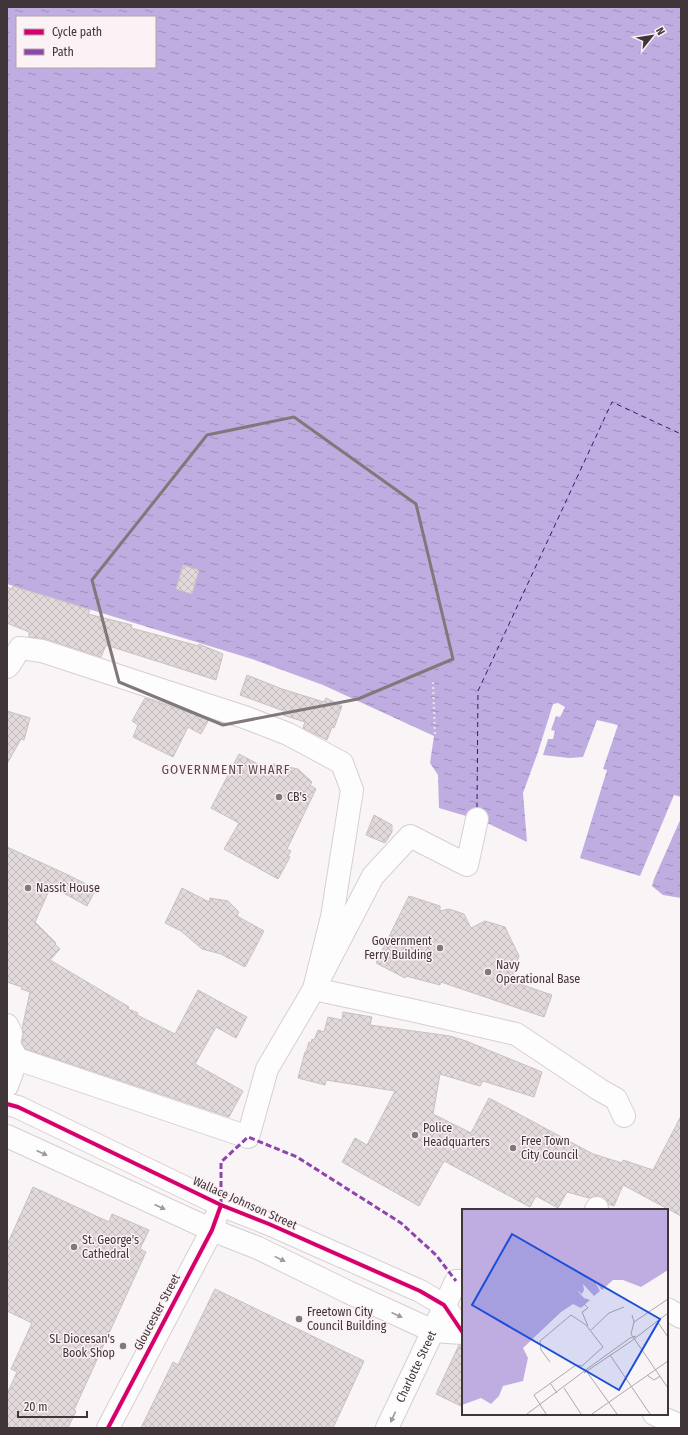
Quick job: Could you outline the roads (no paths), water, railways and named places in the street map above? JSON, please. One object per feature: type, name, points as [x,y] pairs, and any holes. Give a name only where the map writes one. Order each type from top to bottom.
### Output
[{"type":"street","points":[[7,667],[20,648],[42,651],[247,718],[288,734],[342,763],[352,790],[332,917],[314,988]]},
{"type":"street","points":[[7,1025],[11,1033],[9,1045],[17,1059],[248,1137],[267,1069],[314,988],[373,876],[410,836],[467,865],[477,819]]},
{"type":"street","points":[[314,988],[516,1034],[616,1099],[624,1116]]},
{"type":"street","points":[[7,1086],[17,1059]]},
{"type":"street","name":"Wallace Johnson Street","points":[[7,1104],[221,1205],[269,1224],[420,1291],[444,1305],[462,1332]]},
{"type":"street","name":"Wallace Johnson Street","points":[[7,1136],[212,1230],[258,1248],[348,1292],[434,1331],[462,1333]]},
{"type":"street","name":"Gloucester Street","points":[[108,1428],[212,1230],[221,1205]]},
{"type":"street","name":"Charlotte Street","points":[[387,1428],[434,1331],[444,1305],[456,1281],[462,1281]]},
{"type":"street","points":[[668,1310],[681,1317]]},
{"type":"street","points":[[655,1419],[681,1426]]},
{"type":"water","points":[[7,7],[681,7],[681,797],[674,795],[640,876],[580,858],[607,770],[603,769],[618,725],[597,720],[583,757],[569,758],[543,755],[548,739],[553,739],[555,731],[551,730],[556,716],[560,717],[565,707],[558,703],[553,704],[523,793],[527,842],[483,821],[439,808],[438,775],[430,763],[434,736],[323,685],[252,659],[7,584]]},
{"type":"water","points":[[681,818],[681,898],[663,895],[652,886]]},
{"type":"place","name":"CB's","points":[[279,797]]},
{"type":"place","name":"Nassit House","points":[[28,888]]},
{"type":"place","name":"Government Ferry Building","points":[[440,948]]},
{"type":"place","name":"Navy Operational Base","points":[[488,972]]},
{"type":"place","name":"Police Headquarters","points":[[415,1135]]},
{"type":"place","name":"Free Town City Council","points":[[513,1148]]},
{"type":"place","name":"St. George's Cathedral","points":[[74,1247]]},
{"type":"place","name":"Freetown City Council Building","points":[[299,1319]]},
{"type":"place","name":"SL Diocesan's Book Shop","points":[[123,1346]]},
{"type":"district","name":"GOVERNMENT WHARF","points":[[226,769]]}]
